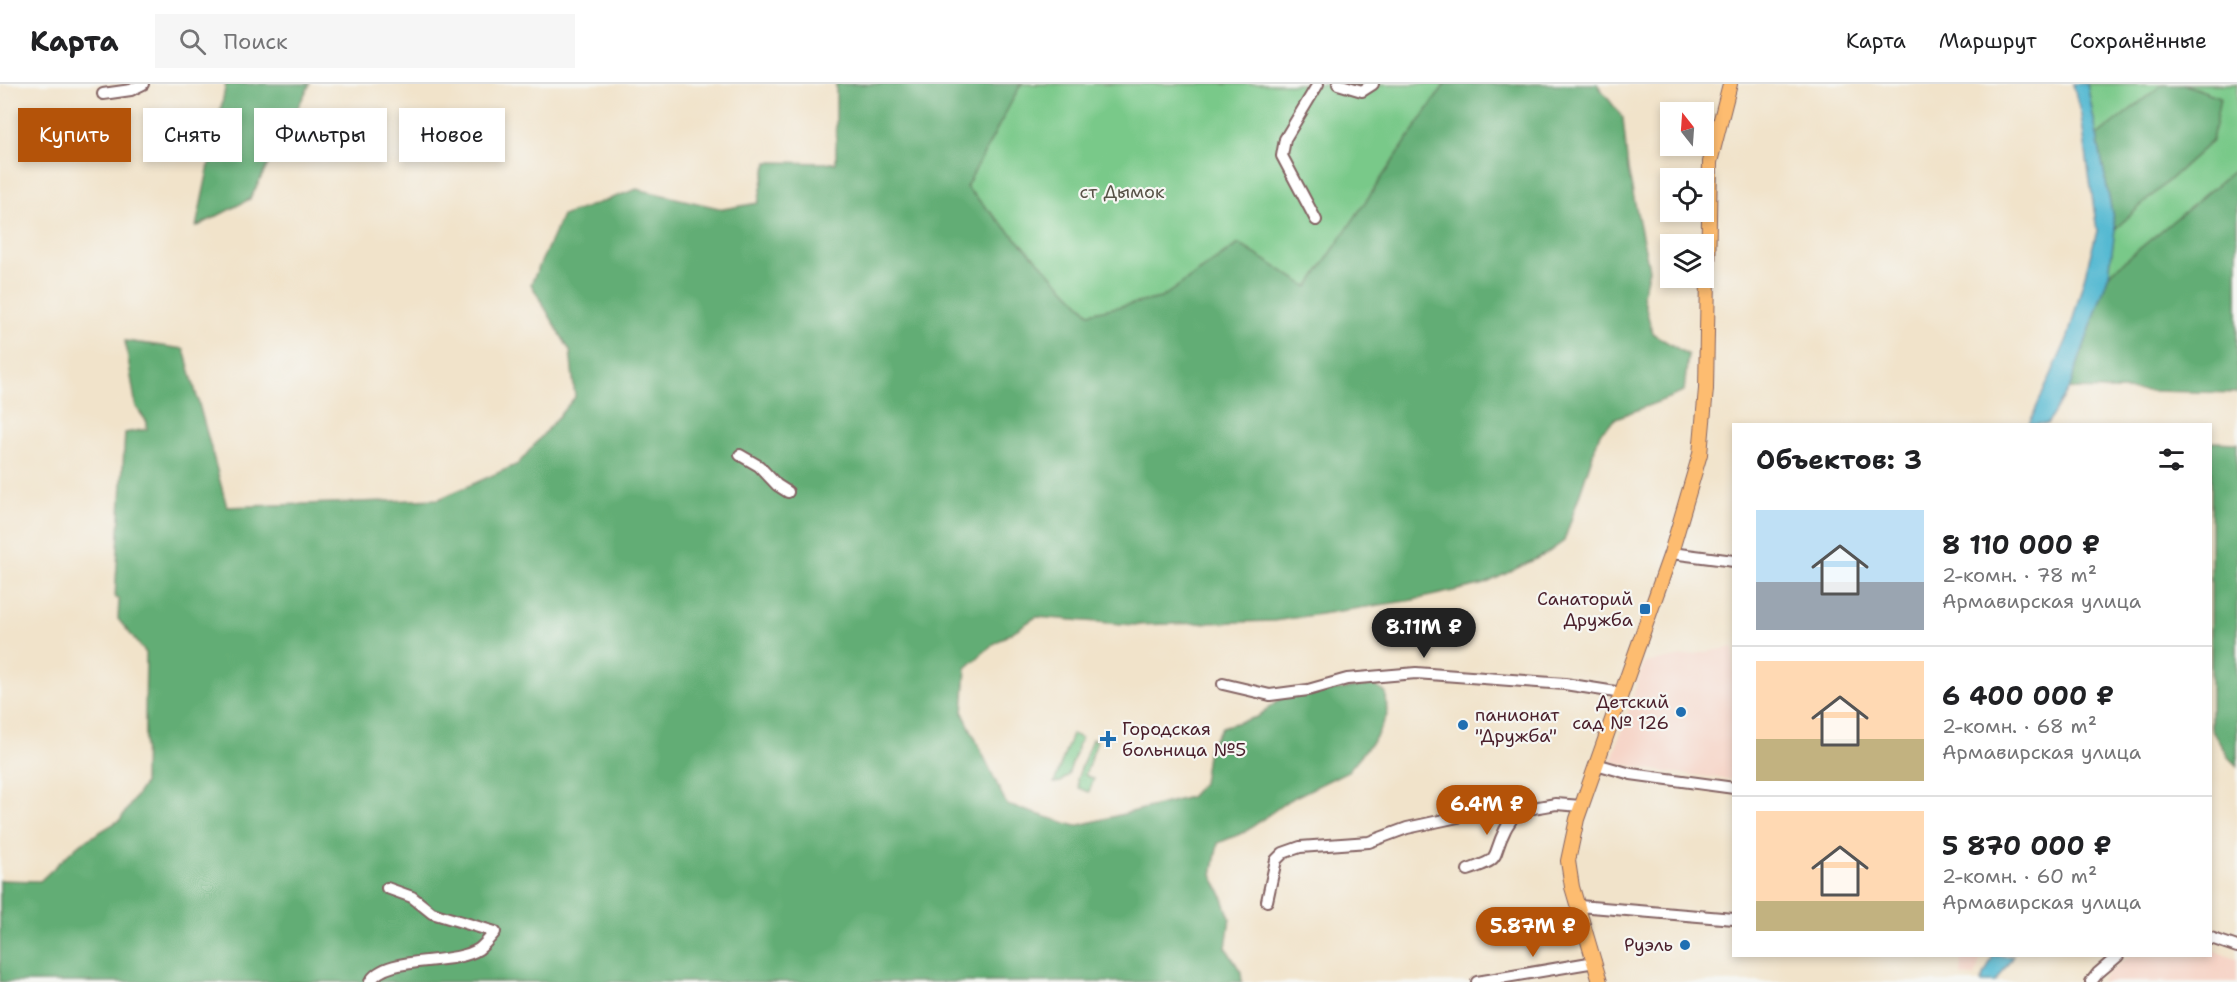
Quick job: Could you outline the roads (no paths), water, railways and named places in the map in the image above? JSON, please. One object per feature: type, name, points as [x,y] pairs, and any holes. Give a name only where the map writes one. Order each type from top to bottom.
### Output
[{"type":"main road","points":[[1600,982],[1572,886],[1568,861],[1581,806],[1671,553],[1698,462],[1704,430],[1706,389],[1710,162],[1731,84]]},
{"type":"street","points":[[103,94],[131,90],[143,84]]},
{"type":"street","points":[[1316,220],[1282,156],[1285,139],[1318,84]]},
{"type":"street","points":[[1338,84],[1362,91],[1373,84]]},
{"type":"street","points":[[740,455],[759,466],[777,485],[788,492]]},
{"type":"street","points":[[1671,553],[1732,561]]},
{"type":"street","points":[[1223,684],[1270,695],[1297,692],[1347,679],[1416,673],[1565,684],[1622,693]]},
{"type":"street","points":[[1596,764],[1631,774],[1732,788]]},
{"type":"street","points":[[1267,901],[1276,860],[1283,853],[1299,847],[1369,842],[1407,828],[1482,812],[1556,804],[1581,806]]},
{"type":"street","points":[[1468,870],[1490,862],[1497,854],[1503,833],[1515,815],[1516,809]]},
{"type":"street","points":[[370,982],[382,970],[443,960],[478,950],[495,932],[432,913],[412,897],[387,888]]},
{"type":"street","points":[[1579,906],[1732,919]]},
{"type":"street","points":[[2212,939],[2237,947]]},
{"type":"street","points":[[2091,982],[2117,957]]},
{"type":"street","points":[[1477,982],[1595,962]]},
{"type":"water","points":[[2073,84],[2087,84],[2115,229],[2109,274],[2069,389],[2048,423],[2029,423],[2068,337],[2097,231],[2081,116]]},
{"type":"water","points":[[1993,957],[2012,957],[1996,982],[1981,982]]},
{"type":"place","name":"Санаторий Дружба","points":[[1645,609]]},
{"type":"place","name":"Детский сад № 126","points":[[1681,712]]},
{"type":"place","name":"панионат \"Дружба\"","points":[[1463,725]]},
{"type":"place","name":"Городская больница №5","points":[[1108,739]]},
{"type":"place","name":"Руэль","points":[[1685,945]]},
{"type":"park label","name":"ст Дымок","points":[[1122,192]]}]
